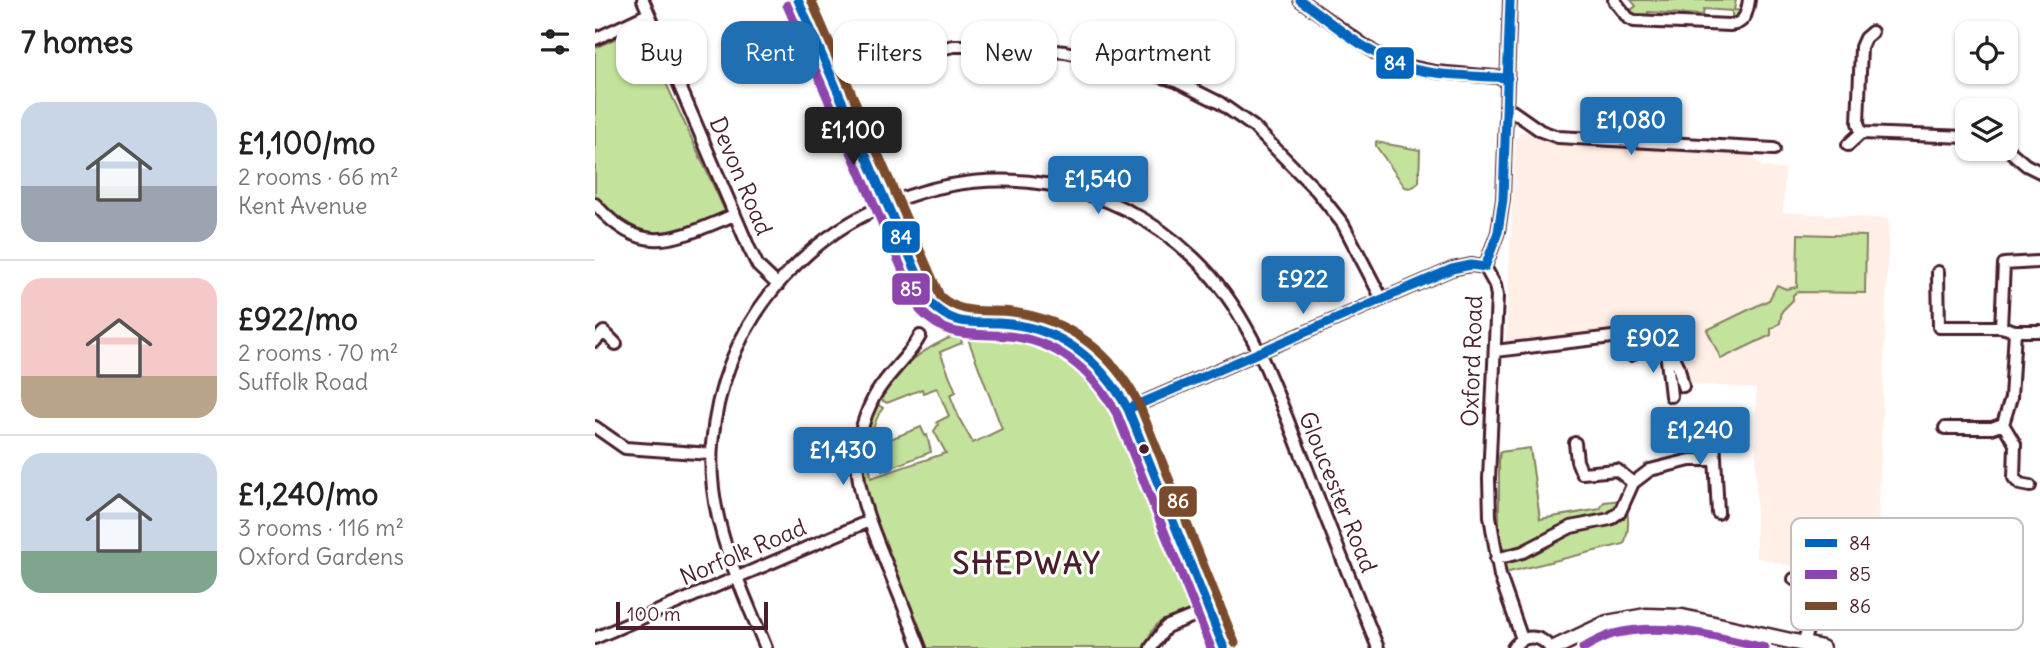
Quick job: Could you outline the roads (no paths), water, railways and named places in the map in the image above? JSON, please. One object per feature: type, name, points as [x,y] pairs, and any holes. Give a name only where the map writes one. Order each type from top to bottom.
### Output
[{"type":"street","name":"Devon Road","points":[[643,0],[758,266],[778,285]]},
{"type":"street","points":[[798,0],[926,295],[940,314],[960,323],[1014,324],[1036,328],[1082,351],[1101,367],[1120,392],[1128,409],[1224,648]]},
{"type":"street","points":[[1300,0],[1375,53],[1397,64],[1435,72],[1508,78]]},
{"type":"street","name":"Oxford Road","points":[[1510,0],[1503,199],[1498,232],[1485,267],[1496,290],[1489,498],[1496,559],[1522,639]]},
{"type":"street","points":[[1615,0],[1628,18],[1634,21],[1731,25],[1744,18],[1749,0]]},
{"type":"street","points":[[595,39],[648,14]]},
{"type":"street","points":[[1861,133],[1858,122],[1861,47],[1872,32]]},
{"type":"street","points":[[947,47],[1007,46],[1065,52],[1122,64],[1176,81],[1220,103],[1254,127],[1317,191],[1343,224],[1382,299]]},
{"type":"street","points":[[1508,108],[1541,131],[1557,137],[1774,149]]},
{"type":"street","points":[[1848,145],[1861,133],[1955,137]]},
{"type":"street","points":[[2018,158],[2040,172]]},
{"type":"street","name":"Gloucester Road","points":[[766,648],[717,521],[711,482],[711,454],[717,408],[730,362],[753,318],[778,285],[824,239],[855,218],[897,198],[928,190],[988,182],[1054,187],[1112,204],[1165,234],[1205,269],[1235,306],[1259,352],[1378,648]]},
{"type":"street","points":[[595,204],[624,231],[658,240],[675,239],[734,215]]},
{"type":"street","points":[[2001,327],[2004,264],[2037,262]]},
{"type":"street","points":[[1128,409],[1452,269],[1471,265],[1485,267]]},
{"type":"street","points":[[1938,272],[1939,327],[2001,327],[2015,331],[2040,331]]},
{"type":"street","points":[[2015,331],[2011,398],[2003,424],[2015,444],[2014,478],[2020,484],[2030,486]]},
{"type":"street","points":[[595,341],[604,332],[616,344]]},
{"type":"street","points":[[1495,351],[1629,335],[1647,337],[1677,361],[1683,386]]},
{"type":"street","points":[[1629,335],[1632,340],[1631,355]]},
{"type":"street","points":[[920,336],[912,352],[876,392],[863,423],[856,467],[859,491],[869,521],[920,648]]},
{"type":"street","points":[[1666,351],[1671,396]]},
{"type":"street","points":[[1713,420],[1718,513]]},
{"type":"street","points":[[1945,428],[1992,428],[2003,424]]},
{"type":"street","points":[[595,427],[625,448],[711,454]]},
{"type":"street","points":[[1575,443],[1577,461],[1582,473],[1617,470],[1633,483]]},
{"type":"street","points":[[1496,559],[1523,552],[1571,527],[1610,519],[1620,512],[1633,483],[1650,470],[1690,460],[1715,460]]},
{"type":"street","name":"Norfolk Road","points":[[595,638],[869,521]]},
{"type":"street","points":[[1151,648],[1165,627],[1208,610]]},
{"type":"street","points":[[1513,648],[1522,639],[1539,638],[1552,648],[1607,623],[1646,616],[1682,617],[1822,648]]},
{"type":"street","points":[[1803,644],[1806,630]]},
{"type":"street","points":[[1740,648],[1744,631]]},
{"type":"district","name":"SHEPWAY","points":[[1027,564]]}]
